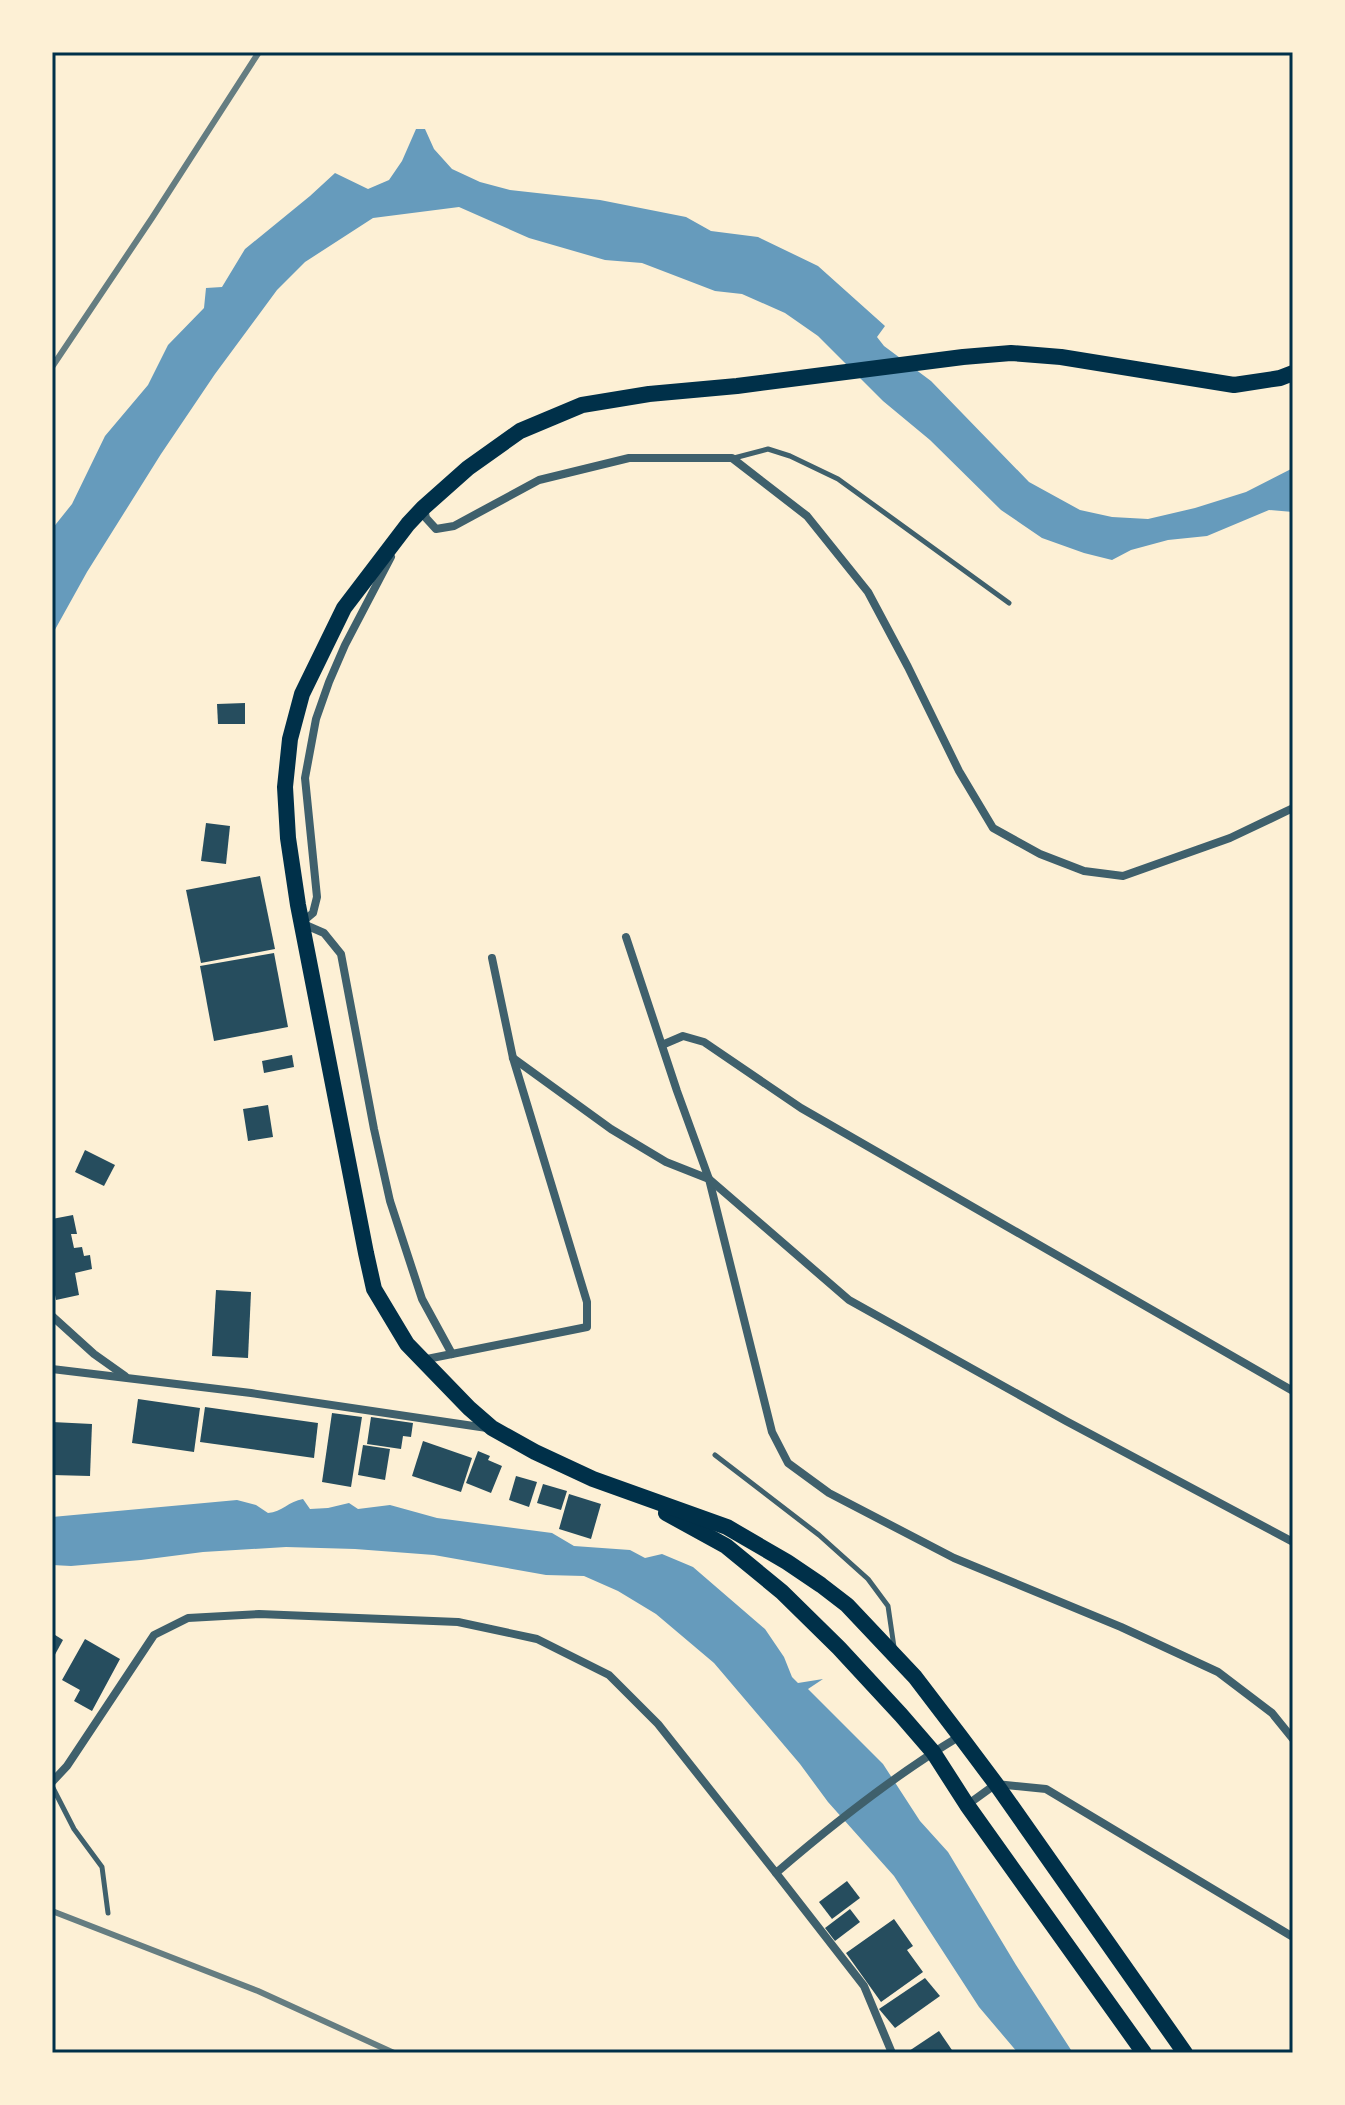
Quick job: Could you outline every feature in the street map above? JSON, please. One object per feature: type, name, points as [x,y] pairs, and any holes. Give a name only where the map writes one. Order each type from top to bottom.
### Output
[{"type":"highway","points":[[1185,2053],[960,1736],[915,1677],[847,1605],[787,1562],[727,1527],[593,1479],[546,1458],[492,1428],[407,1344],[374,1289],[301,923],[285,787],[290,739],[302,694],[344,608],[408,524],[468,468],[520,431],[582,405],[649,394],[1011,353],[1061,357],[1234,385],[1293,373]]},
{"type":"highway","points":[[623,1489],[726,1546],[782,1592],[839,1648],[933,1752],[967,1805],[1144,2053]]},
{"type":"street","points":[[423,508],[426,518],[436,529],[454,526],[539,480],[629,458],[732,458],[807,516],[868,592],[959,771],[993,828],[1040,854],[1084,871],[1123,876],[1230,838],[1293,808]]},
{"type":"street","points":[[408,524],[345,645],[316,719],[305,778],[317,897],[313,913],[301,923],[324,933],[341,954],[390,1201],[422,1299],[452,1354]]},
{"type":"street","points":[[287,821],[309,820]]},
{"type":"street","points":[[626,937],[709,1179],[772,1432],[788,1463],[829,1493],[954,1558],[1121,1627],[1218,1672],[1272,1713],[1293,1739]]},
{"type":"street","points":[[421,1360],[587,1327],[587,1302],[513,1058],[492,958]]},
{"type":"street","points":[[662,1045],[683,1036],[704,1042],[801,1108],[1293,1391]]},
{"type":"street","points":[[513,1058],[611,1129],[666,1162],[709,1179],[849,1300],[1052,1414],[1293,1542]]},
{"type":"street","points":[[52,1316],[94,1354],[129,1378]]},
{"type":"street","points":[[52,1369],[251,1393],[492,1428]]},
{"type":"street","points":[[52,1784],[154,1635],[188,1618],[259,1614],[458,1622],[537,1639],[609,1675],[658,1724],[864,1986],[892,2053]]},
{"type":"street","points":[[776,1873],[815,1839],[933,1752],[960,1736]]},
{"type":"street","points":[[967,1805],[996,1784],[1046,1789],[1293,1937]]},
{"type":"lane","points":[[732,458],[768,449],[838,479],[1009,603]]},
{"type":"lane","points":[[715,1455],[819,1535],[868,1579],[888,1606],[895,1656]]},
{"type":"lane","points":[[52,1784],[74,1829],[102,1867],[108,1913]]},
{"type":"water","points":[[416,129],[425,129],[434,149],[452,169],[480,182],[510,190],[600,200],[686,217],[711,231],[758,237],[818,266],[885,326],[877,337],[884,346],[931,381],[1029,482],[1080,510],[1112,517],[1148,519],[1246,492],[1293,468],[1293,512],[1269,510],[1207,536],[1168,540],[1131,550],[1112,560],[1042,538],[1001,510],[818,336],[785,313],[742,294],[715,291],[642,263],[605,260],[529,238],[459,207],[373,218],[305,262],[277,290],[161,454],[87,572],[52,635],[52,529],[72,504],[105,436],[148,385],[168,345],[204,308],[206,288],[222,287],[245,249],[335,173],[368,189],[389,180],[402,161]]},
{"type":"water","points":[[303,1499],[310,1509],[349,1503],[358,1509],[390,1505],[437,1518],[552,1533],[574,1546],[630,1550],[645,1558],[662,1554],[693,1567],[765,1629],[798,1683],[823,1679],[808,1689],[883,1764],[920,1821],[948,1852],[1073,2053],[1018,2053],[979,2007],[894,1876],[828,1802],[800,1764],[714,1663],[656,1614],[618,1591],[584,1576],[546,1575],[434,1555],[355,1549],[286,1547],[71,1566],[52,1565],[52,1517],[237,1500],[256,1505],[268,1513]]},
{"type":"building","points":[[245,703],[245,724],[218,724],[217,704]]},
{"type":"building","points":[[206,823],[230,826],[226,864],[201,861]]},
{"type":"building","points":[[260,876],[275,949],[201,963],[186,890]]},
{"type":"building","points":[[274,953],[288,1027],[214,1041],[200,966]]},
{"type":"building","points":[[292,1055],[294,1067],[264,1073],[262,1061]]},
{"type":"building","points":[[268,1105],[273,1137],[248,1141],[243,1109]]},
{"type":"building","points":[[85,1150],[115,1165],[104,1186],[75,1172]]},
{"type":"building","points":[[73,1215],[77,1234],[71,1234],[74,1248],[82,1247],[84,1256],[90,1255],[92,1269],[75,1273],[79,1295],[56,1300],[52,1280],[52,1219]]},
{"type":"building","points":[[216,1290],[251,1292],[248,1358],[212,1356]]},
{"type":"building","points":[[138,1399],[200,1408],[194,1452],[132,1443]]},
{"type":"building","points":[[205,1407],[318,1423],[314,1458],[200,1442]]},
{"type":"building","points":[[332,1413],[362,1417],[351,1487],[322,1482]]},
{"type":"building","points":[[371,1417],[413,1423],[411,1437],[403,1436],[401,1449],[367,1444]]},
{"type":"building","points":[[52,1422],[92,1424],[90,1476],[52,1475]]},
{"type":"building","points":[[423,1441],[472,1458],[461,1492],[412,1476]]},
{"type":"building","points":[[363,1445],[390,1449],[385,1480],[358,1475]]},
{"type":"building","points":[[478,1451],[502,1466],[491,1493],[466,1483]]},
{"type":"building","points":[[516,1476],[537,1482],[529,1507],[509,1500]]},
{"type":"building","points":[[543,1484],[567,1491],[561,1510],[537,1503]]},
{"type":"building","points":[[569,1494],[601,1504],[591,1539],[559,1529]]},
{"type":"building","points":[[52,1633],[63,1640],[52,1660]]},
{"type":"building","points":[[85,1639],[120,1659],[92,1711],[74,1701],[80,1690],[62,1680]]},
{"type":"building","points":[[847,1881],[860,1898],[832,1919],[819,1902]]},
{"type":"building","points":[[850,1909],[860,1922],[835,1941],[825,1928]]},
{"type":"building","points":[[894,1919],[913,1946],[907,1950],[923,1972],[881,2002],[846,1953]]},
{"type":"building","points":[[925,1978],[940,1996],[895,2028],[879,2009]]},
{"type":"building","points":[[939,2031],[954,2053],[906,2053]]},
{"type":"railway","points":[[52,367],[259,52]]},
{"type":"railway","points":[[52,1911],[258,1991],[394,2053]]}]
